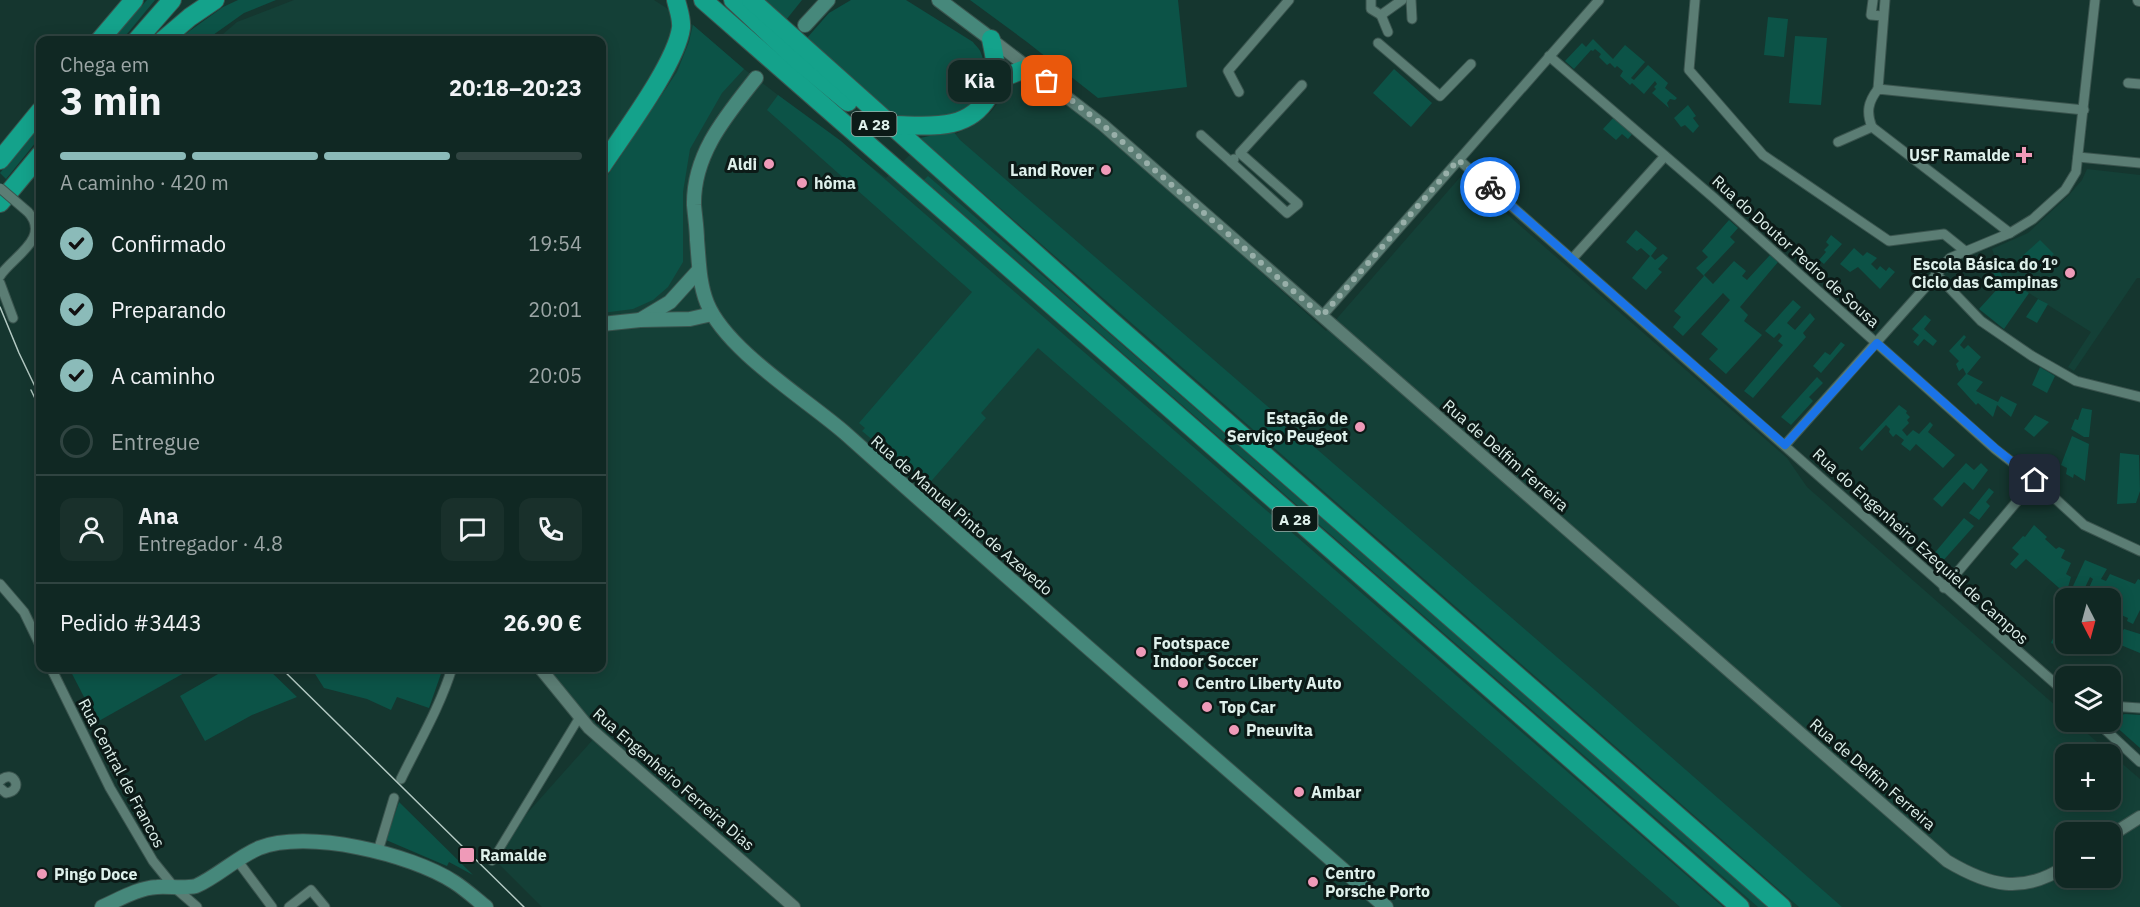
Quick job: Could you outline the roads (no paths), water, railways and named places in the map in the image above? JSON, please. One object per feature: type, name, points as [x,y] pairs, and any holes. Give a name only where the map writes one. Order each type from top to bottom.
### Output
[{"type":"highway","points":[[103,36],[134,0]]},
{"type":"highway","points":[[140,36],[172,0]]},
{"type":"highway","points":[[168,36],[215,0]]},
{"type":"highway","points":[[664,0],[675,17],[680,31]]},
{"type":"highway","points":[[606,160],[666,68],[680,31],[681,22],[676,0]]},
{"type":"highway","name":"A 28","points":[[739,0],[775,22],[1019,240],[1782,907]]},
{"type":"highway","name":"A 28","points":[[739,0],[795,58],[1003,236],[1019,240]]},
{"type":"highway","name":"A 28","points":[[700,1],[1740,907]]},
{"type":"highway","points":[[891,125],[932,126],[971,116],[984,104],[997,80],[991,39]]},
{"type":"highway","points":[[997,80],[1030,67]]},
{"type":"highway","points":[[0,160],[36,116]]},
{"type":"highway","points":[[0,203],[36,160]]},
{"type":"main road","points":[[805,25],[828,0]]},
{"type":"main road","name":"Rua de Delfim Ferreira","points":[[939,0],[991,39]]},
{"type":"main road","name":"Rua de Manuel Pinto de Azevedo","points":[[756,78],[726,116],[704,153],[697,178],[694,205],[699,270],[706,302],[723,331],[839,428],[979,553],[1386,907]]},
{"type":"main road","points":[[640,320],[670,302],[699,270]]},
{"type":"main road","points":[[606,324],[690,319],[712,315]]},
{"type":"main road","points":[[102,907],[145,888],[187,888],[201,884],[260,848],[284,842],[305,841],[378,851],[433,871],[453,882],[486,907]]},
{"type":"street","points":[[1239,92],[1228,70],[1289,0]]},
{"type":"street","points":[[1371,0],[1371,9],[1381,15],[1388,32]]},
{"type":"street","points":[[1381,15],[1402,0]]},
{"type":"street","points":[[1411,0],[1413,19]]},
{"type":"street","points":[[1322,316],[1599,0]]},
{"type":"street","points":[[1695,0],[1689,70],[1763,155],[1889,241],[1944,234],[1965,251]]},
{"type":"street","points":[[1873,0],[1871,15],[1883,16]]},
{"type":"street","points":[[1885,0],[1878,89],[1868,106],[1872,127],[2010,232]]},
{"type":"street","points":[[1785,445],[1950,258],[2010,232],[2033,219],[2065,190],[2076,172],[2095,0]]},
{"type":"street","name":"Rua de Delfim Ferreira","points":[[991,39],[1103,125],[1947,861],[1972,876],[1998,884],[2025,883],[2049,877],[2055,873]]},
{"type":"street","points":[[1378,43],[1440,96],[1471,64]]},
{"type":"street","name":"Rua do Doutor Pedro de Sousa","points":[[1548,56],[2084,525],[2140,551]]},
{"type":"street","points":[[2128,82],[2140,84]]},
{"type":"street","points":[[1231,162],[1302,85]]},
{"type":"street","points":[[1878,89],[2084,110]]},
{"type":"street","points":[[1838,142],[1872,127]]},
{"type":"street","points":[[1201,135],[1287,213],[1298,204],[1240,153]]},
{"type":"street","points":[[1572,259],[1665,156]]},
{"type":"street","points":[[2078,157],[2140,164]]},
{"type":"street","name":"Rua do Engenheiro Ezequiel de Campos","points":[[1458,160],[2055,684]]},
{"type":"street","points":[[1262,189],[1270,179]]},
{"type":"street","points":[[0,188],[34,218],[35,225],[27,249],[0,276]]},
{"type":"street","points":[[1937,275],[1981,321],[2007,341],[2076,381],[2140,397]]},
{"type":"street","points":[[0,284],[13,318]]},
{"type":"street","points":[[1944,588],[2035,480]]},
{"type":"street","points":[[0,584],[24,612],[36,637]]},
{"type":"street","name":"Rua Central de Francos","points":[[53,672],[110,788],[153,861],[174,887],[197,907]]},
{"type":"street","points":[[401,779],[424,731],[436,712],[451,672]]},
{"type":"street","name":"Rua Engenheiro Ferreira Dias","points":[[543,672],[579,718],[794,907]]},
{"type":"street","points":[[2121,707],[2140,708]]},
{"type":"street","points":[[492,861],[579,718]]},
{"type":"street","points":[[2108,732],[2140,762]]},
{"type":"street","points":[[0,788],[6,793],[11,792],[16,783],[13,778],[2,776]]},
{"type":"street","points":[[378,851],[394,798]]},
{"type":"street","points":[[2121,829],[2140,817]]},
{"type":"street","points":[[237,860],[272,907]]},
{"type":"street","points":[[289,907],[311,890],[324,907]]},
{"type":"tram line","points":[[0,307],[36,389]]},
{"type":"tram line","points":[[31,390],[36,401]]},
{"type":"tram line","points":[[285,672],[524,907]]},
{"type":"place","name":"Kia","points":[[1047,81]]},
{"type":"place","name":"USF Ramalde","points":[[2024,155]]},
{"type":"place","name":"Aldi","points":[[769,164]]},
{"type":"place","name":"Land Rover","points":[[1106,170]]},
{"type":"place","name":"hôma","points":[[802,183]]},
{"type":"place","name":"Escola Básica do 1º Ciclo das Campinas","points":[[2070,273]]},
{"type":"place","name":"Estação de Serviço Peugeot","points":[[1360,427]]},
{"type":"place","name":"Footspace Indoor Soccer","points":[[1141,652]]},
{"type":"place","name":"Centro Liberty Auto","points":[[1183,683]]},
{"type":"place","name":"Top Car","points":[[1207,707]]},
{"type":"place","name":"Pneuvita","points":[[1234,730]]},
{"type":"place","name":"Ambar","points":[[1299,792]]},
{"type":"place","name":"Ramalde","points":[[467,855]]},
{"type":"place","name":"Pingo Doce","points":[[42,874]]},
{"type":"place","name":"Centro Porsche Porto","points":[[1313,882]]}]
